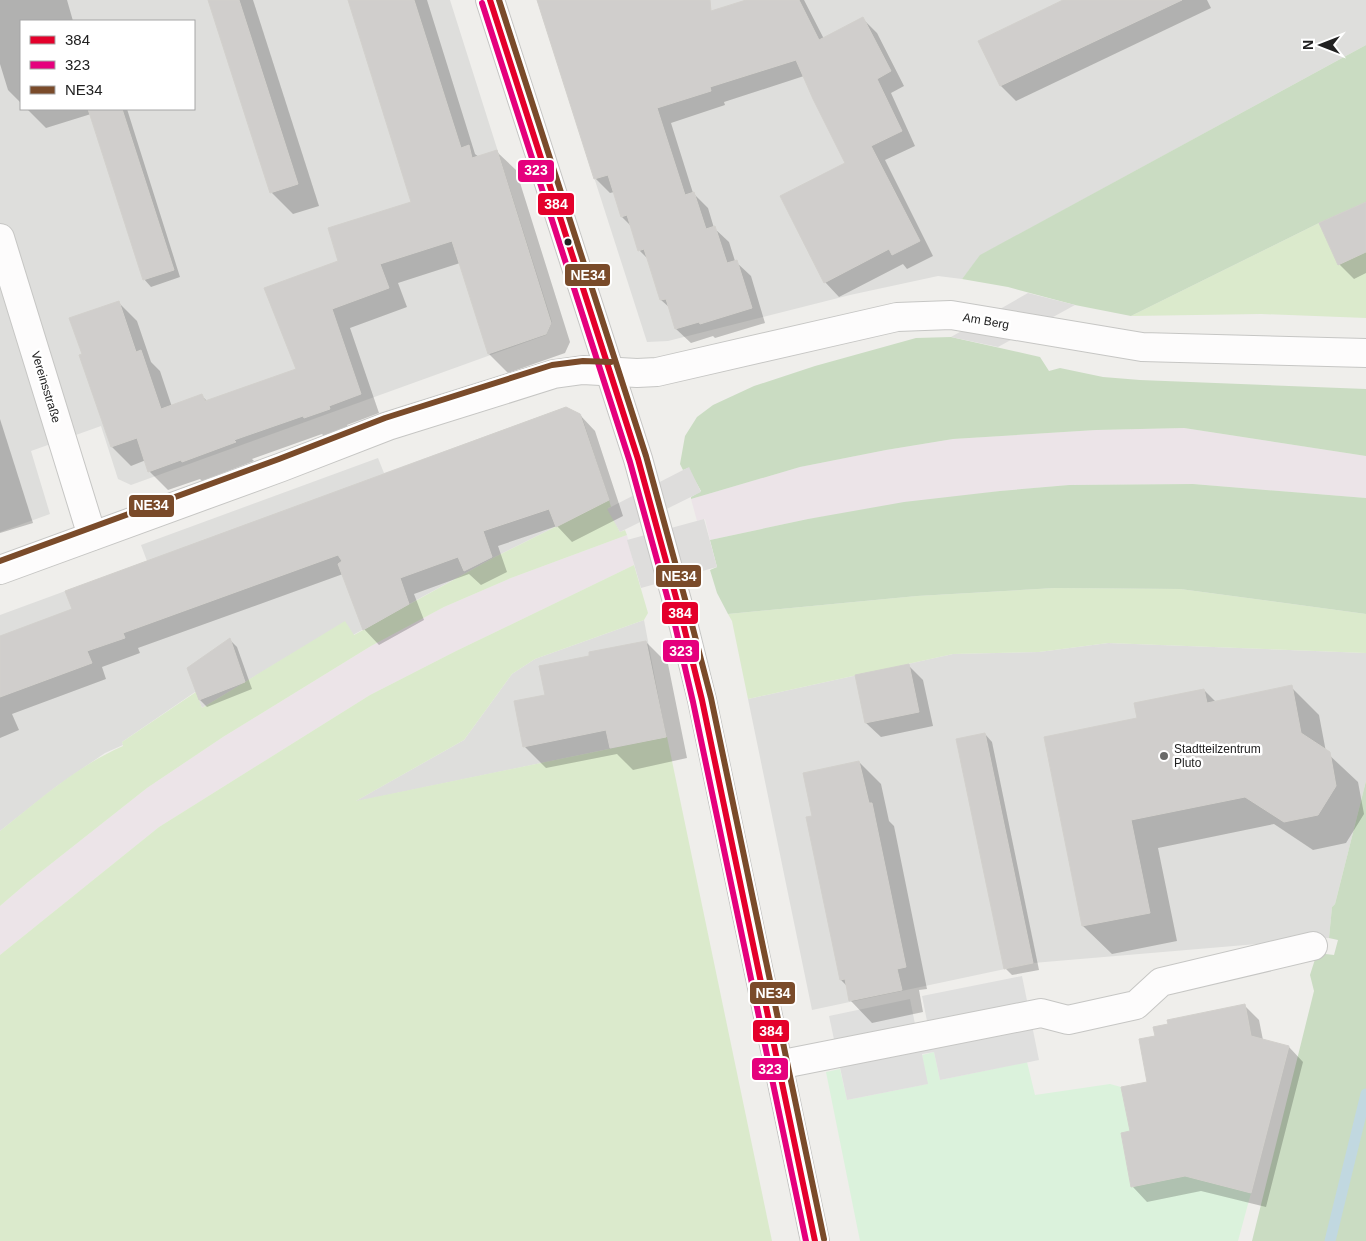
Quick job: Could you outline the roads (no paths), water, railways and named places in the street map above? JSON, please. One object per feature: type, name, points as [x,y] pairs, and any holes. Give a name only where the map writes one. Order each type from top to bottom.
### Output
[{"type":"street","points":[[490,0],[611,371],[657,525],[697,681],[815,1241]]},
{"type":"street","name":"Vereinsstraße","points":[[0,238],[92,536]]},
{"type":"street","name":"Am Berg","points":[[0,570],[388,426],[554,374],[583,370],[636,373],[656,372],[897,317],[951,314],[1142,347],[1366,353]]},
{"type":"street","points":[[778,1065],[1041,1013],[1068,1020],[1136,1005],[1161,982],[1313,946]]},
{"type":"waterway","points":[[1330,1241],[1366,1094]]},
{"type":"place","name":"Stadtteilzentrum Pluto","points":[[1164,756]]}]
